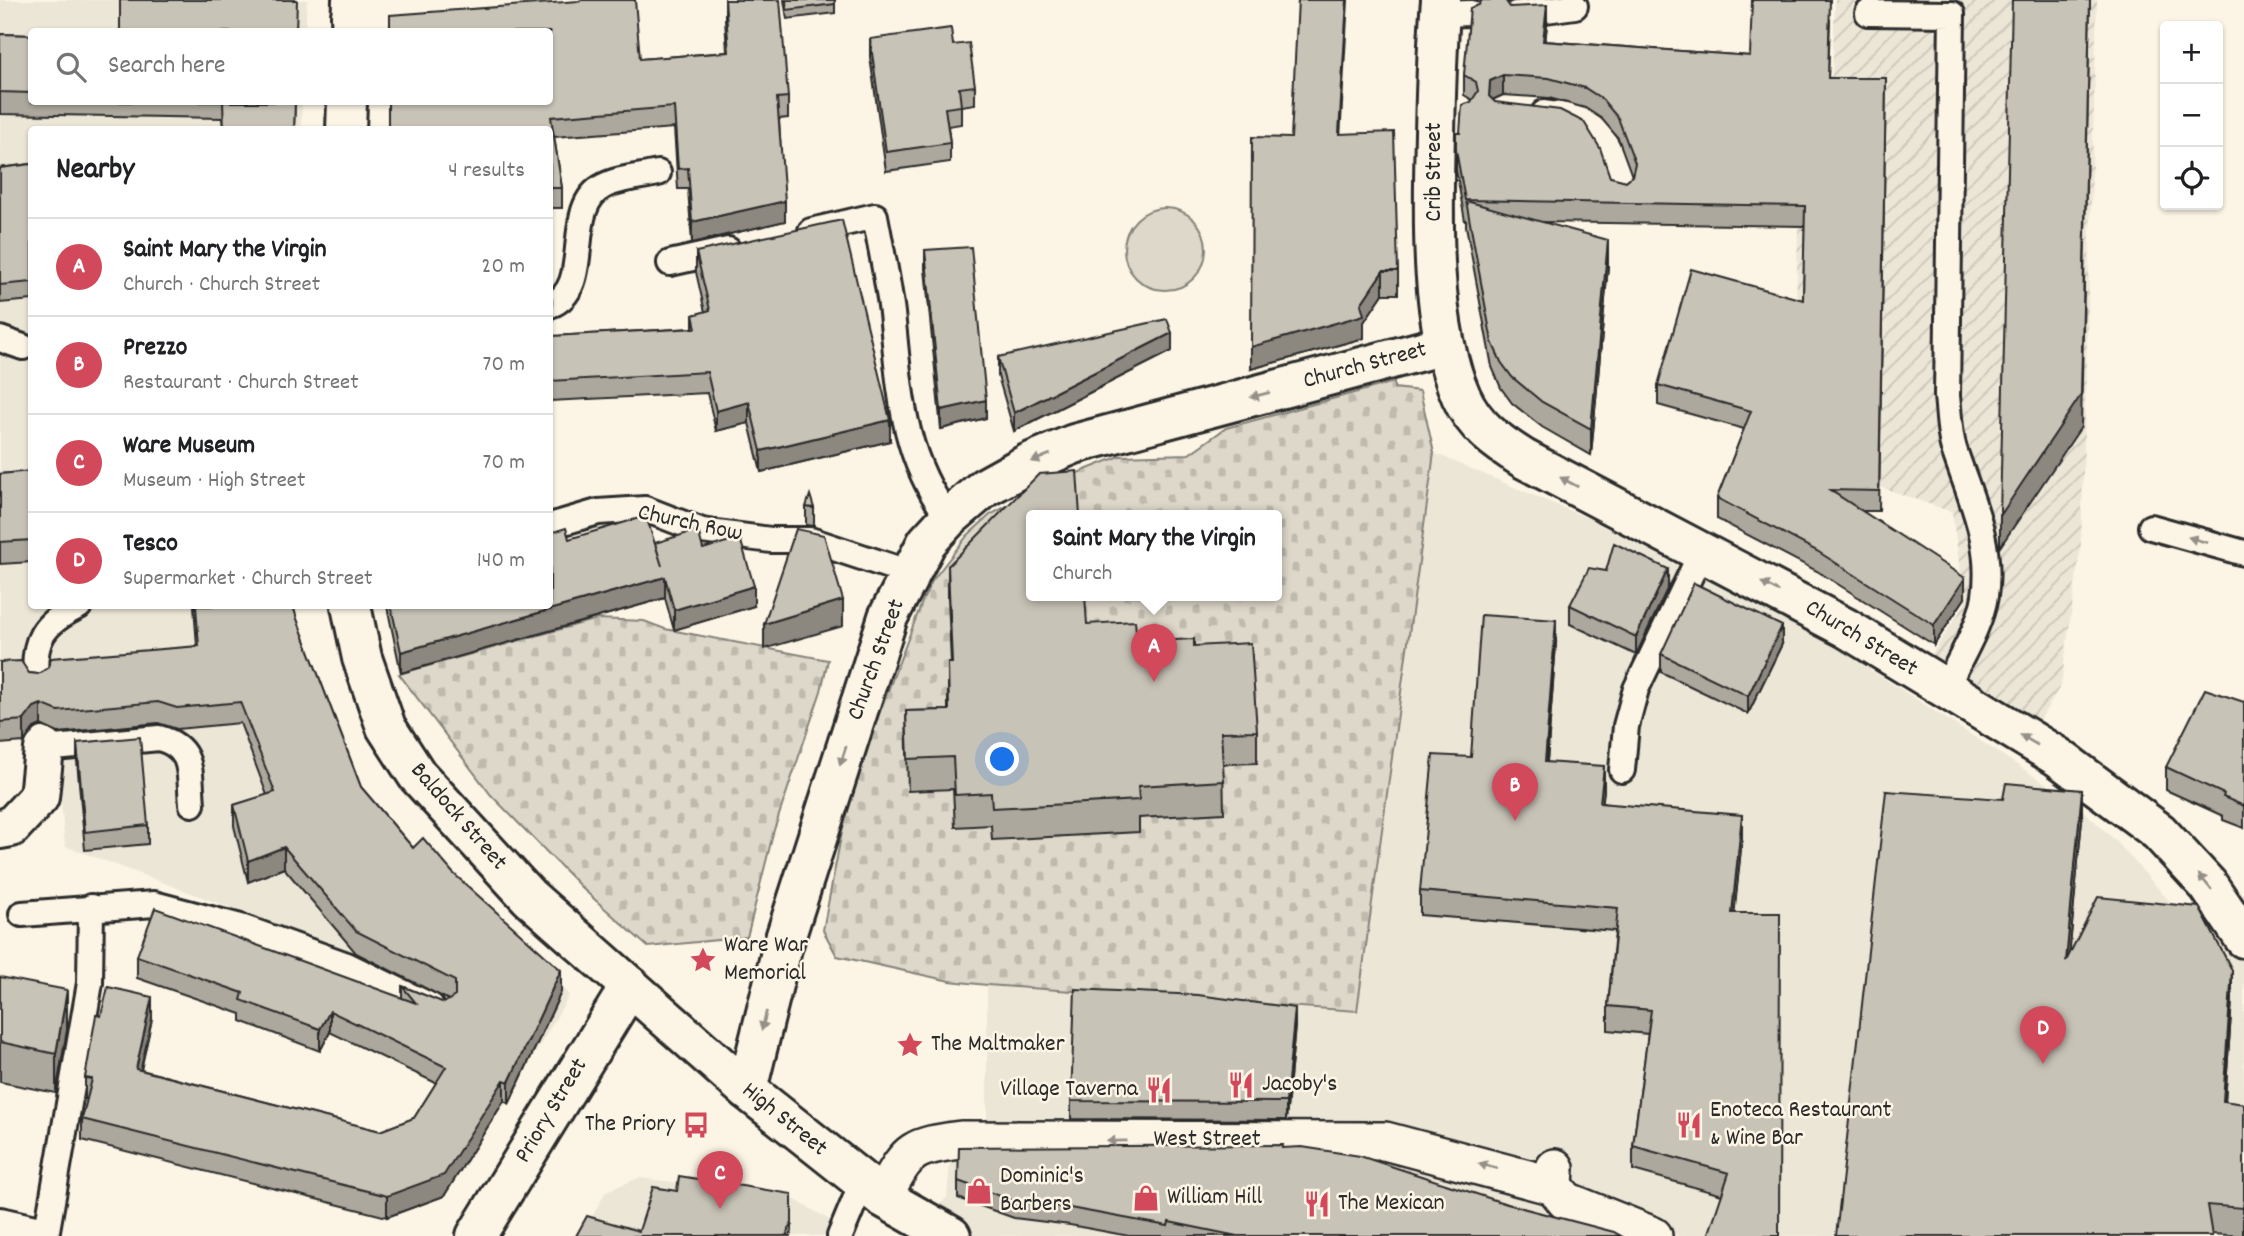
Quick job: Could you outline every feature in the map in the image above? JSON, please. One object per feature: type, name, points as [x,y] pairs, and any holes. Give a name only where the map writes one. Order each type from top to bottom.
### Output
[{"type":"street","points":[[351,16],[576,0]]},
{"type":"street","name":"Crib Street","points":[[1444,345],[1433,202],[1449,109],[1450,9]]},
{"type":"street","points":[[346,126],[347,105]]},
{"type":"street","name":"Church Street","points":[[747,1090],[787,934],[888,617],[927,542],[949,518],[995,482],[1029,463],[1074,444],[1444,345],[1461,397],[1488,436],[1524,459],[1846,628],[2057,757],[2159,832],[2208,885],[2244,938]]},
{"type":"street","name":"Baldock Street","points":[[352,609],[362,659],[386,727],[417,775],[529,897],[630,986]]},
{"type":"street","points":[[0,829],[11,827],[39,797],[43,745]]},
{"type":"street","name":"High Street","points":[[630,986],[747,1090],[872,1190],[951,1236]]},
{"type":"street","name":"Priory Street","points":[[476,1236],[630,986]]},
{"type":"street","name":"West Street","points":[[872,1190],[915,1148],[961,1140],[1385,1141],[1554,1177],[1566,1201],[1576,1207],[1653,1236]]},
{"type":"street","points":[[0,1227],[39,1236]]},
{"type":"lane","points":[[1516,14],[1575,6]]},
{"type":"lane","points":[[1868,13],[1952,14],[1947,396],[1953,447],[1977,507],[1987,569],[1985,598],[1979,618],[1945,690]]},
{"type":"lane","points":[[1525,111],[1582,120],[1600,136],[1615,159],[1621,187]]},
{"type":"lane","points":[[553,303],[561,299],[570,287],[585,209],[593,196],[604,186],[658,173]]},
{"type":"lane","points":[[786,237],[876,216],[891,311],[898,391],[927,489],[949,518]]},
{"type":"lane","points":[[670,263],[747,245]]},
{"type":"lane","name":"Church Row","points":[[553,525],[598,512],[645,509],[702,531],[771,540],[810,540],[911,573]]},
{"type":"lane","points":[[2151,527],[2244,553]]},
{"type":"lane","points":[[1622,771],[1626,726],[1636,689],[1702,551]]},
{"type":"lane","points":[[36,681],[36,647],[44,629],[61,614],[72,609]]},
{"type":"lane","points":[[43,745],[159,737],[176,742],[187,757],[192,804]]},
{"type":"lane","points":[[22,914],[154,904],[240,927],[347,965],[442,1010]]},
{"type":"lane","points":[[46,1236],[90,983],[92,907]]},
{"type":"lane","points":[[840,1236],[872,1190]]},
{"type":"shaded area","points":[[0,0],[307,0],[305,28],[28,28],[28,105],[302,105],[301,126],[28,126],[28,609],[295,609],[325,697],[370,807],[450,885],[557,977],[569,996],[504,1106],[400,1065],[437,985],[65,846],[55,736],[0,735]]},
{"type":"shaded area","points":[[1835,0],[2097,0],[2081,544],[2061,685],[2040,720],[1929,658],[1965,604],[1952,512],[1763,446],[1796,306],[1802,77],[1832,76]]},
{"type":"shaded area","points":[[1434,453],[1585,517],[1834,646],[2073,801],[2117,842],[2194,929],[2244,892],[2244,1236],[913,1236],[947,1197],[950,1161],[987,1158],[987,985],[1357,1011]]},
{"type":"shaded area","points":[[639,1178],[787,1195],[857,1236],[582,1236],[606,1191]]},
{"type":"green space","points":[[1165,208],[1181,211],[1194,220],[1203,233],[1206,249],[1203,265],[1194,278],[1181,287],[1165,290],[1149,287],[1136,278],[1127,265],[1124,249],[1127,233],[1136,220],[1149,211]]},
{"type":"green space","points":[[1394,382],[1394,388],[1420,391],[1434,453],[1357,1011],[987,985],[950,981],[837,956],[823,930],[844,821],[869,740],[932,581],[967,536],[990,515],[1040,488],[1120,456],[1189,454],[1226,428]]},
{"type":"green space","points":[[597,619],[644,621],[665,629],[828,660],[821,691],[774,830],[747,937],[648,947],[583,889],[491,795],[399,674]]},
{"type":"building","points":[[120,0],[297,0],[296,28],[120,28]]},
{"type":"building","points":[[635,0],[640,59],[729,52],[725,0],[780,0],[788,97],[777,98],[785,201],[692,222],[688,168],[678,169],[674,107],[551,117],[552,126],[388,126],[388,105],[553,105],[553,28],[390,28],[390,15],[579,1]]},
{"type":"building","points":[[786,0],[835,0],[835,4],[787,10]]},
{"type":"building","points":[[1298,0],[1347,0],[1339,134],[1394,132],[1398,271],[1383,271],[1361,304],[1364,315],[1251,347],[1252,137],[1291,138]]},
{"type":"building","points":[[1482,0],[1505,0],[1510,7],[1547,5],[1543,41],[1750,56],[1752,0],[1830,0],[1828,78],[1886,78],[1879,491],[1830,490],[1965,578],[1934,625],[1817,551],[1717,498],[1751,411],[1658,385],[1691,269],[1803,300],[1805,206],[1465,200],[1456,150],[1456,133],[1460,133],[1462,105],[1471,102],[1478,91],[1476,82],[1464,75],[1470,8],[1479,5]],"holes":[[[1503,75],[1549,78],[1585,88],[1602,99],[1618,118],[1635,163],[1632,176],[1626,181],[1610,177],[1600,148],[1584,122],[1560,110],[1495,102],[1489,96],[1490,81]]]},
{"type":"building","points":[[2012,0],[2090,0],[2081,395],[2000,516]]},
{"type":"building","points":[[951,28],[953,45],[969,43],[975,86],[959,88],[961,106],[945,108],[950,143],[886,152],[870,39]]},
{"type":"building","points":[[0,34],[28,35],[28,93],[0,92]]},
{"type":"building","points":[[223,105],[295,105],[294,126],[224,126]]},
{"type":"building","points":[[553,130],[562,188],[553,188]]},
{"type":"building","points":[[28,164],[28,282],[0,285],[0,168]]},
{"type":"building","points":[[1466,201],[1608,240],[1591,429],[1542,402],[1512,377],[1501,362],[1492,342]]},
{"type":"building","points":[[842,220],[890,420],[761,451],[749,402],[716,411],[707,372],[553,381],[553,336],[696,328],[693,315],[710,310],[696,252]]},
{"type":"building","points":[[971,247],[986,400],[941,410],[925,250]]},
{"type":"building","points":[[1167,319],[1172,333],[1014,413],[998,357]]},
{"type":"building","points":[[28,471],[28,540],[0,542],[0,474]]},
{"type":"building","points":[[1077,471],[1080,510],[1026,510],[1026,601],[1085,601],[1087,624],[1135,621],[1137,642],[1194,639],[1194,646],[1251,643],[1257,731],[1221,732],[1224,781],[1138,786],[1139,800],[992,808],[991,793],[955,795],[953,757],[908,759],[906,711],[949,710],[948,663],[952,663],[948,566],[1039,474]]},
{"type":"building","points":[[810,495],[814,508],[806,507]]},
{"type":"building","points":[[646,516],[662,566],[655,543],[698,530],[703,549],[740,538],[754,586],[674,610],[665,577],[553,609],[553,532],[566,528],[569,539]]},
{"type":"building","points":[[796,529],[824,535],[843,600],[764,624]]},
{"type":"building","points":[[1614,543],[1668,569],[1636,637],[1570,605],[1589,568],[1606,571]]},
{"type":"building","points":[[1694,583],[1782,626],[1748,696],[1661,654]]},
{"type":"building","points":[[196,609],[294,609],[361,787],[413,848],[423,838],[453,873],[561,970],[509,1082],[504,1080],[444,1175],[387,1196],[82,1119],[92,1079],[85,1078],[96,1015],[101,1016],[108,987],[152,997],[136,1069],[380,1131],[414,1118],[446,1067],[330,1011],[320,1029],[241,1000],[243,993],[137,956],[155,908],[416,1003],[402,986],[444,1003],[455,996],[455,981],[356,931],[284,847],[248,861],[234,805],[275,792],[240,702],[177,708],[158,702],[58,711],[41,704],[34,707],[24,720],[0,722],[0,662],[21,661],[29,673],[38,674],[49,667],[51,658],[199,646]]},
{"type":"building","points":[[392,609],[552,609],[401,652]]},
{"type":"building","points":[[1481,615],[1556,620],[1545,762],[1604,766],[1600,803],[1742,815],[1732,913],[1780,913],[1779,1236],[1708,1236],[1729,1173],[1633,1146],[1651,1010],[1608,1006],[1618,908],[1420,891],[1433,755],[1471,757]]},
{"type":"building","points":[[2205,689],[2244,702],[2244,806],[2166,767]]},
{"type":"building","points":[[140,737],[148,825],[85,832],[77,743]]},
{"type":"building","points":[[2006,783],[2082,790],[2066,961],[2098,897],[2199,907],[2232,970],[2223,1101],[2244,1104],[2244,1199],[2243,1208],[2207,1205],[2212,1236],[1836,1236],[1886,791],[2003,799]]},
{"type":"building","points":[[0,977],[67,990],[56,1054],[0,1042]]},
{"type":"building","points":[[1075,989],[1198,995],[1295,1008],[1286,1102],[1071,1101]]},
{"type":"building","points":[[1283,1145],[1282,1148],[1302,1147],[1360,1156],[1507,1204],[1621,1236],[1237,1236],[1169,1222],[1168,1226],[1014,1201],[958,1181],[959,1147]]},
{"type":"building","points":[[679,1176],[792,1194],[792,1223],[786,1236],[576,1236],[587,1216],[639,1231],[653,1187],[677,1191]]},
{"type":"place","name":"Saint Mary the Virgin","points":[[1154,682]]},
{"type":"place","name":"Prezzo","points":[[1515,821]]},
{"type":"place","name":"Ware War Memorial","points":[[703,960]]},
{"type":"place","name":"The Maltmaker","points":[[910,1045]]},
{"type":"place","name":"Tesco","points":[[2043,1064]]},
{"type":"place","name":"Jacoby's","points":[[1241,1085]]},
{"type":"place","name":"Village Taverna","points":[[1159,1090]]},
{"type":"place","name":"The Priory","points":[[696,1125]]},
{"type":"place","name":"Enoteca Restaurant & Wine Bar","points":[[1689,1125]]},
{"type":"place","name":"Dominic's Barbers","points":[[979,1191]]},
{"type":"place","name":"William Hill","points":[[1146,1198]]},
{"type":"place","name":"The Mexican","points":[[1317,1204]]},
{"type":"place","name":"Ware Museum","points":[[720,1209]]}]
